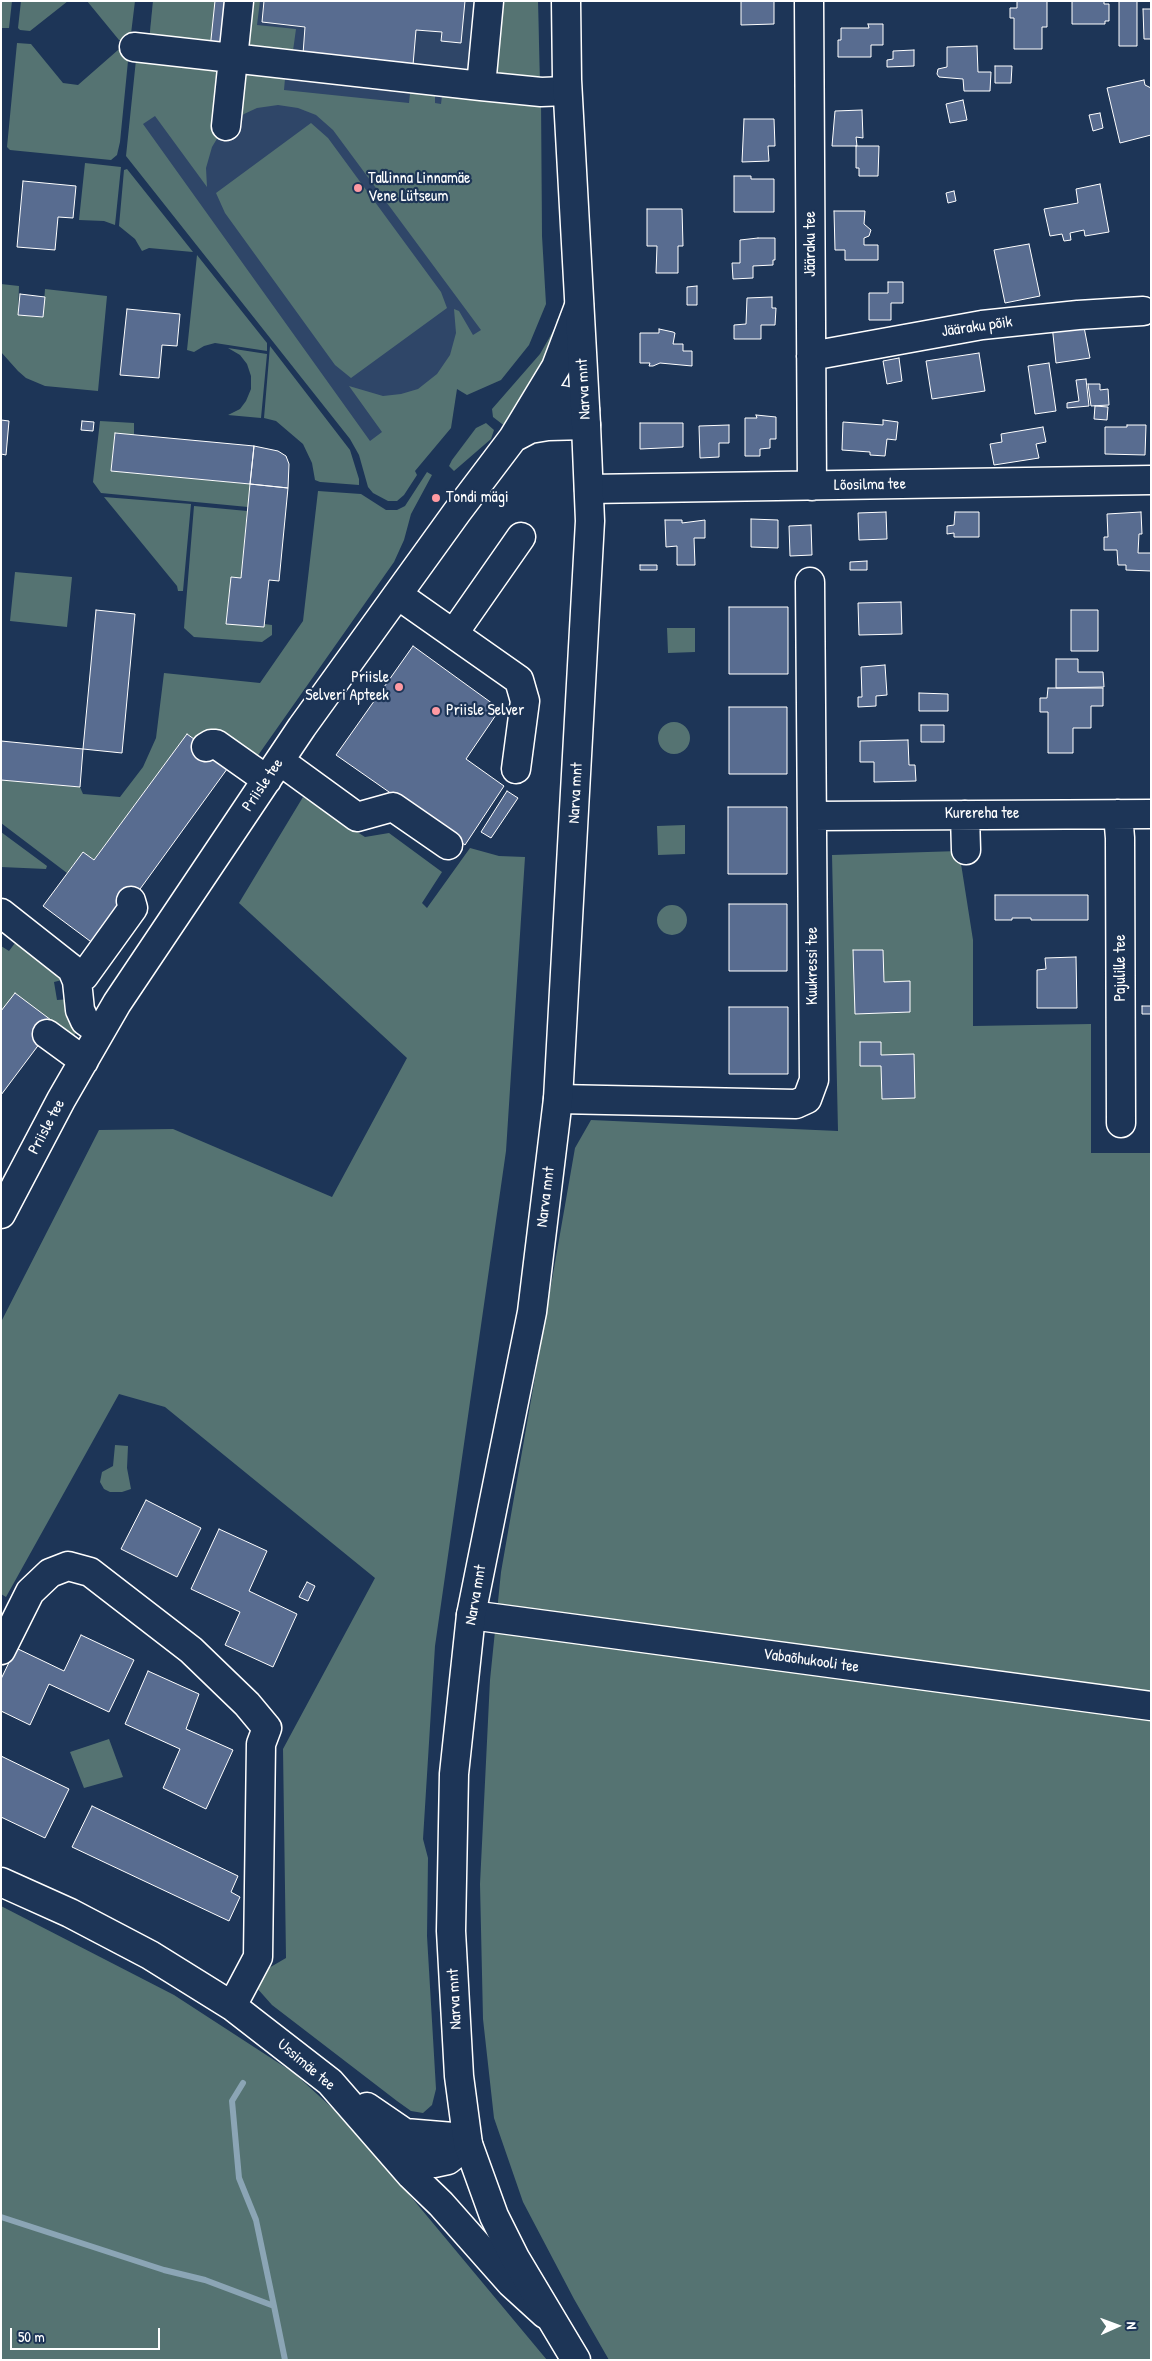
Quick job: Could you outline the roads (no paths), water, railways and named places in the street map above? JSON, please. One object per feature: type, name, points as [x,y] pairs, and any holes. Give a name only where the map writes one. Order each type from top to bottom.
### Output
[{"type":"street","points":[[226,126],[239,1]]},
{"type":"street","points":[[481,86],[489,1]]},
{"type":"street","points":[[134,47],[541,92],[567,86],[560,1]]},
{"type":"street","name":"Narva mnt","points":[[566,1],[567,86],[589,489],[584,656],[558,1099],[532,1312],[471,1615],[454,1774],[451,1931],[459,2076],[468,2144],[494,2216],[515,2258],[576,2360]]},
{"type":"street","name":"Jääraku tee","points":[[809,1],[812,486]]},
{"type":"street","points":[[513,438],[556,367],[579,306]]},
{"type":"street","name":"Jääraku põik","points":[[812,356],[982,325],[1078,315],[1143,311]]},
{"type":"street","points":[[532,406],[562,400],[575,403],[586,418]]},
{"type":"street","name":"Priisle tee","points":[[1,1214],[61,1100],[117,1003],[273,771],[457,512],[513,438],[530,429],[586,418]]},
{"type":"street","name":"Lõosilma tee","points":[[589,489],[1151,480]]},
{"type":"street","points":[[454,633],[521,537]]},
{"type":"street","name":"Kuukressi tee","points":[[558,1099],[796,1104],[807,1099],[814,1080],[810,582]]},
{"type":"street","points":[[398,595],[519,680],[525,701],[516,769]]},
{"type":"street","points":[[206,747],[216,744],[273,771],[357,816],[401,806],[448,845]]},
{"type":"street","name":"Pajulille tee","points":[[1118,814],[1120,838],[1121,1123]]},
{"type":"street","name":"Kurereha tee","points":[[812,816],[1151,814]]},
{"type":"street","points":[[966,815],[966,850]]},
{"type":"street","points":[[77,981],[84,976],[133,908],[131,901]]},
{"type":"street","points":[[1,913],[72,969],[77,981],[80,1010],[85,1021],[100,1032]]},
{"type":"street","points":[[47,1034],[84,1061]]},
{"type":"street","points":[[1,1650],[30,1592],[50,1573],[68,1566],[90,1572],[191,1650],[247,1704],[267,1728],[261,1744],[260,1763],[258,1957],[232,2006]]},
{"type":"street","name":"Vabaõhukooli tee","points":[[471,1615],[1151,1706]]},
{"type":"street","name":"Ussimäe tee","points":[[1,1882],[70,1913],[142,1951],[232,2006],[330,2082],[411,2175],[440,2204],[511,2283],[554,2322]]},
{"type":"street","points":[[427,2136],[440,2128],[451,2116],[459,2076]]},
{"type":"street","points":[[330,2082],[404,2133],[453,2137],[468,2144],[448,2160],[425,2163],[408,2158],[384,2142]]},
{"type":"waterway","points":[[243,2083],[232,2101],[239,2178],[256,2220],[274,2306]]},
{"type":"waterway","points":[[1,2217],[164,2270],[205,2280],[274,2306],[285,2360]]},
{"type":"place","name":"Tallinna Linnamäe Vene Lütseum","points":[[358,188]]},
{"type":"place","name":"Tondi mägi","points":[[436,498]]},
{"type":"place","name":"Priisle Selveri Apteek","points":[[399,687]]},
{"type":"place","name":"Priisle Selver","points":[[436,711]]}]
